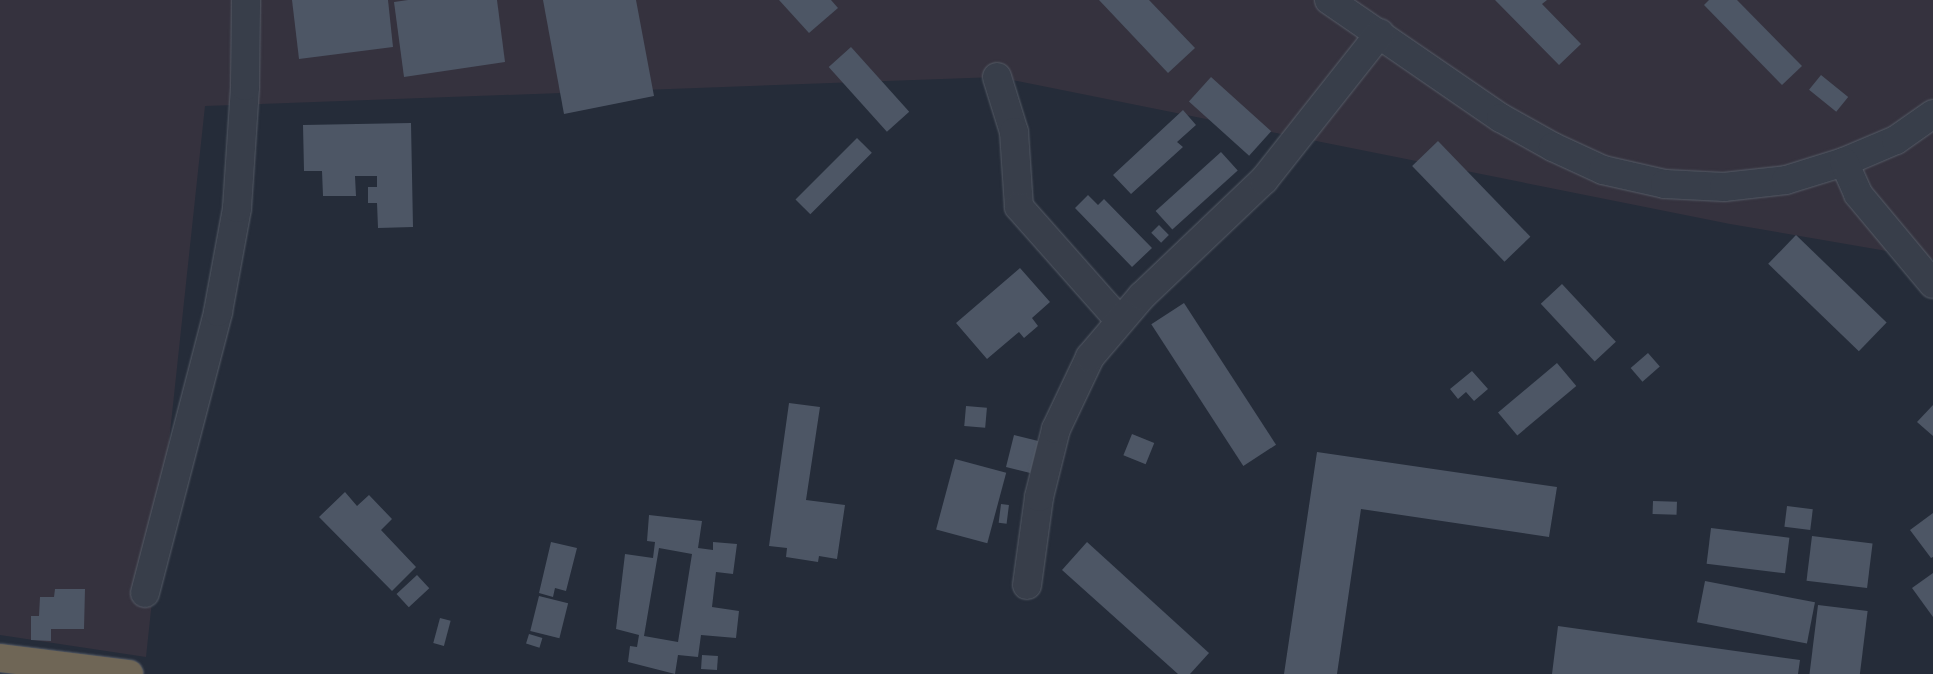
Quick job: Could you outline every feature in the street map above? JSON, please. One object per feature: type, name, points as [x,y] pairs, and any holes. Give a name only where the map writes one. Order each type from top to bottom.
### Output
[{"type":"highway","points":[[0,658],[130,674]]},
{"type":"street","points":[[145,593],[218,312],[237,208],[245,86],[246,0]]},
{"type":"street","points":[[1330,0],[1501,118],[1553,147],[1603,170],[1664,184],[1724,186],[1786,180],[1844,162],[1896,140],[1933,114]]},
{"type":"street","points":[[1027,585],[1039,498],[1056,429],[1090,358],[1142,296],[1264,180],[1380,33]]},
{"type":"street","points":[[997,76],[1014,132],[1019,207],[1120,321]]},
{"type":"street","points":[[1844,162],[1858,194],[1933,284]]},
{"type":"shaded area","points":[[0,0],[1933,0],[1933,259],[1730,224],[997,77],[205,106],[146,657],[0,635]]},
{"type":"building","points":[[292,0],[388,0],[393,47],[299,59]]},
{"type":"building","points":[[408,0],[497,0],[505,62],[404,77],[394,2]]},
{"type":"building","points":[[543,0],[636,0],[654,96],[564,114]]},
{"type":"building","points":[[779,0],[831,0],[838,8],[809,33]]},
{"type":"building","points":[[1099,0],[1149,0],[1195,48],[1168,73]]},
{"type":"building","points":[[1495,0],[1547,0],[1542,4],[1581,44],[1559,65]]},
{"type":"building","points":[[1709,0],[1737,0],[1802,66],[1782,85],[1704,5]]},
{"type":"building","points":[[851,47],[909,112],[887,132],[829,67]]},
{"type":"building","points":[[1821,75],[1848,97],[1836,112],[1809,90]]},
{"type":"building","points":[[1211,77],[1271,131],[1249,156],[1189,102]]},
{"type":"building","points":[[1183,110],[1196,125],[1177,142],[1183,147],[1131,194],[1113,175]]},
{"type":"building","points":[[411,123],[413,227],[378,228],[377,203],[368,203],[368,187],[377,187],[377,176],[355,176],[356,196],[323,196],[322,171],[304,171],[303,125]]},
{"type":"building","points":[[857,138],[872,153],[810,214],[795,200]]},
{"type":"building","points":[[1438,141],[1530,237],[1504,262],[1412,166]]},
{"type":"building","points":[[1221,152],[1238,171],[1172,229],[1156,211]]},
{"type":"building","points":[[1088,195],[1098,205],[1104,199],[1152,248],[1132,267],[1075,208]]},
{"type":"building","points":[[1159,225],[1169,235],[1161,243],[1151,233]]},
{"type":"building","points":[[1796,235],[1887,323],[1859,351],[1768,264]]},
{"type":"building","points":[[1020,268],[1050,302],[1032,318],[1038,326],[1024,338],[1019,332],[987,359],[956,323]]},
{"type":"building","points":[[1562,284],[1616,342],[1595,362],[1541,304]]},
{"type":"building","points":[[1184,303],[1276,445],[1243,466],[1151,324]]},
{"type":"building","points":[[1648,353],[1660,367],[1642,382],[1631,368]]},
{"type":"building","points":[[1557,363],[1576,386],[1517,435],[1498,412]]},
{"type":"building","points":[[1472,371],[1488,389],[1474,401],[1466,392],[1458,399],[1450,389]]},
{"type":"building","points":[[789,403],[820,407],[806,500],[845,505],[837,559],[819,556],[818,562],[786,557],[787,548],[769,546]]},
{"type":"building","points":[[1933,405],[1933,436],[1917,422]]},
{"type":"building","points":[[966,406],[987,408],[985,428],[964,426]]},
{"type":"building","points":[[1132,434],[1154,443],[1146,464],[1123,455]]},
{"type":"building","points":[[1014,435],[1038,441],[1030,473],[1006,467]]},
{"type":"building","points":[[1317,452],[1557,487],[1549,537],[1361,509],[1337,674],[1284,674]]},
{"type":"building","points":[[955,459],[1006,473],[987,543],[936,530]]},
{"type":"building","points":[[345,492],[357,506],[369,495],[392,519],[381,530],[416,567],[392,591],[319,517]]},
{"type":"building","points":[[1653,501],[1677,502],[1677,515],[1653,514]]},
{"type":"building","points":[[1001,504],[1009,505],[1007,524],[999,523]]},
{"type":"building","points":[[1787,506],[1813,509],[1810,530],[1784,527]]},
{"type":"building","points":[[1933,513],[1933,557],[1931,558],[1910,530]]},
{"type":"building","points":[[649,515],[702,521],[698,548],[713,550],[713,542],[737,544],[733,574],[716,572],[712,607],[739,611],[736,638],[701,635],[698,657],[678,655],[675,674],[628,662],[630,646],[637,647],[639,635],[616,629],[625,554],[653,558],[655,542],[647,541]],"holes":[[[659,548],[692,554],[678,642],[644,636]]]},
{"type":"building","points":[[1711,528],[1789,538],[1785,573],[1707,564]]},
{"type":"building","points":[[1812,536],[1873,543],[1867,588],[1807,581]]},
{"type":"building","points":[[551,542],[577,548],[566,591],[555,588],[553,597],[539,593]]},
{"type":"building","points":[[1087,542],[1209,653],[1190,674],[1178,674],[1062,570]]},
{"type":"building","points":[[1933,573],[1933,617],[1912,588]]},
{"type":"building","points":[[417,575],[429,588],[409,607],[397,594]]},
{"type":"building","points":[[1705,581],[1815,602],[1807,644],[1697,622]]},
{"type":"building","points":[[55,589],[85,589],[84,629],[51,629],[51,641],[31,640],[31,616],[39,616],[40,597],[54,597]]},
{"type":"building","points":[[539,596],[568,603],[559,638],[530,631]]},
{"type":"building","points":[[1818,605],[1868,611],[1860,674],[1810,674]]},
{"type":"building","points":[[440,618],[451,621],[444,646],[433,643]]},
{"type":"building","points":[[1558,626],[1800,660],[1798,674],[1552,674]]},
{"type":"building","points":[[529,634],[542,638],[539,648],[526,644]]},
{"type":"building","points":[[702,655],[718,656],[717,670],[701,669]]}]
